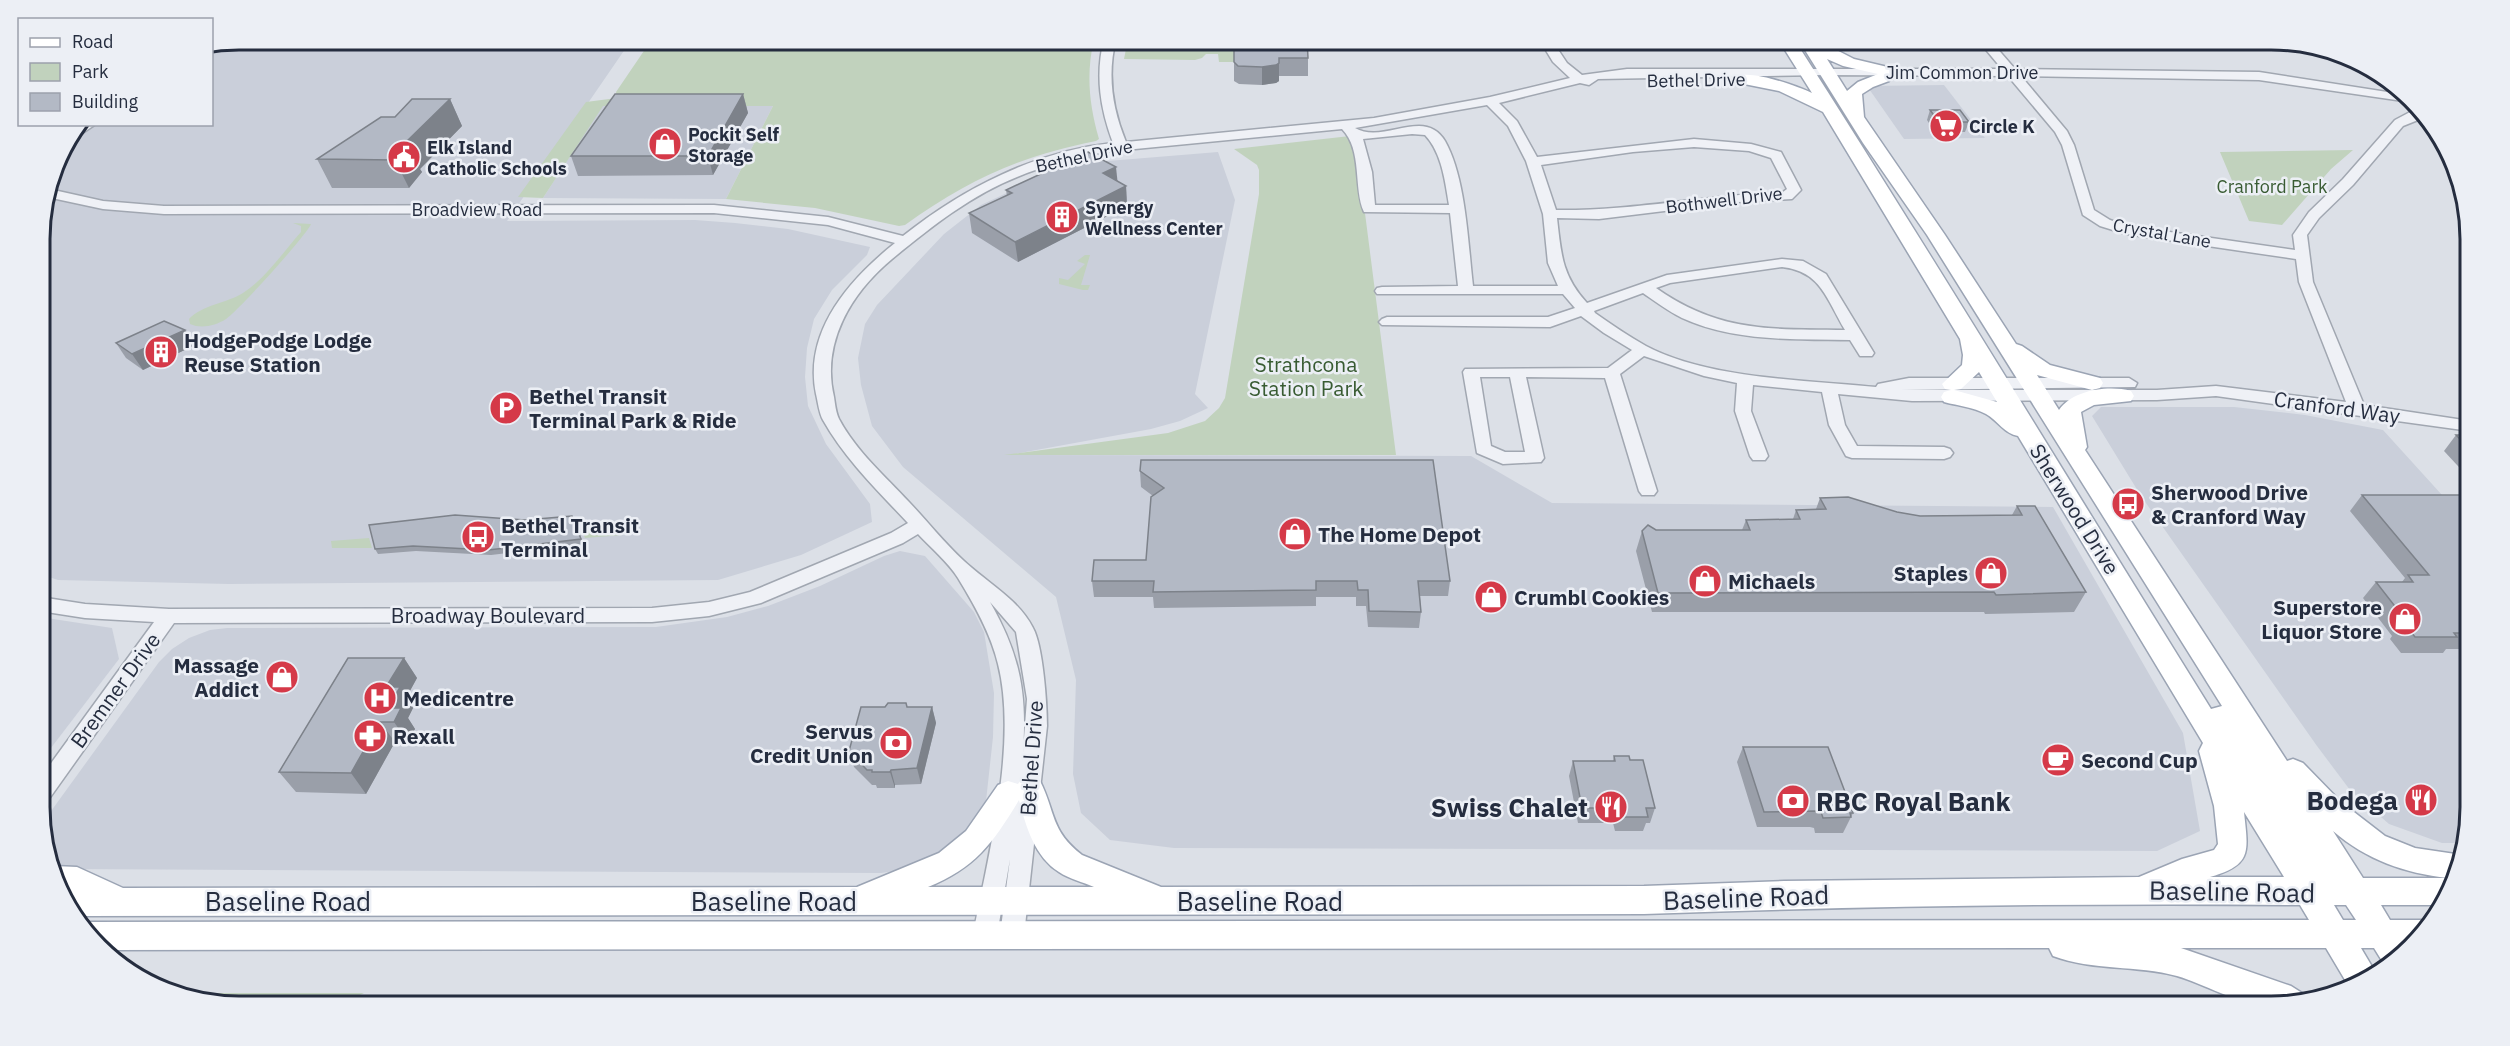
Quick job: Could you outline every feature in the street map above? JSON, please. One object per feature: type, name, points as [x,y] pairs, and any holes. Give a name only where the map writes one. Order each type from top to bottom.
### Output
[{"type":"main road","points":[[1747,76],[1778,65],[1789,54],[1788,50]]},
{"type":"main road","name":"Sherwood Drive","points":[[1795,50],[1856,117],[1936,235],[2002,340],[2033,442],[2203,717],[2335,892]]},
{"type":"main road","name":"Sherwood Drive","points":[[1810,50],[1831,111],[1961,321],[2018,390],[2077,455],[2247,720],[2335,892],[2336,934],[2360,974]]},
{"type":"main road","points":[[1823,50],[1838,60],[1887,75]]},
{"type":"main road","points":[[1856,117],[1854,93],[1856,90],[1887,75]]},
{"type":"main road","points":[[1747,76],[1800,92],[1831,111]]},
{"type":"main road","points":[[1904,227],[1942,268],[2066,463],[2110,507]]},
{"type":"main road","points":[[1961,321],[1975,359],[1969,372],[1952,390],[1986,404],[2010,420],[2022,435],[2033,442]]},
{"type":"main road","points":[[2002,340],[2042,370],[2092,383]]},
{"type":"main road","points":[[2077,455],[2072,427],[2072,409],[2086,399],[2123,396]]},
{"type":"main road","points":[[2148,628],[2204,693],[2335,892],[2390,946]]},
{"type":"main road","points":[[2139,890],[2182,872],[2224,860],[2233,847],[2229,806],[2203,717]]},
{"type":"main road","points":[[2247,720],[2326,808],[2371,842],[2408,859],[2451,866]]},
{"type":"main road","points":[[859,901],[950,862],[970,847],[1019,791],[1048,844],[1060,857],[1079,868],[1164,901]]},
{"type":"main road","points":[[64,879],[77,880],[118,902]]},
{"type":"main road","name":"Baseline Road","points":[[75,902],[1644,900],[1784,895],[2139,890],[2440,892]]},
{"type":"main road","name":"Baseline Road","points":[[101,936],[2336,934],[2390,946]]},
{"type":"main road","points":[[2011,935],[2101,953],[2175,961],[2277,996]]},
{"type":"street","points":[[1107,50],[1104,77],[1106,102],[1121,146]]},
{"type":"street","points":[[1550,50],[1569,73],[1582,81]]},
{"type":"street","name":"Crystal Lane","points":[[1992,50],[2061,131],[2068,145],[2088,212],[2105,223],[2126,230],[2301,255]]},
{"type":"street","name":"Jim Common Drive","points":[[1818,75],[2014,75],[2068,78],[2100,74],[2259,76],[2356,93],[2401,105]]},
{"type":"street","name":"Bethel Drive","points":[[999,935],[1019,791],[1011,675],[999,638],[964,572],[857,458],[830,418],[822,382],[825,347],[834,320],[850,293],[881,261],[905,241],[968,196],[1011,174],[1063,157],[1121,146],[1350,131],[1582,81],[1606,83],[1818,75]]},
{"type":"street","points":[[1490,101],[1513,124],[1533,161],[1550,214],[1555,264],[1567,290],[1585,311],[1609,330],[1642,350],[1710,373],[1829,388],[1912,396],[1952,390],[2018,390]]},
{"type":"street","points":[[2357,409],[2306,282],[2300,235],[2314,215],[2348,182],[2401,105],[2415,117]]},
{"type":"street","points":[[1350,131],[1376,136],[1416,130],[1430,132],[1439,142],[1445,156],[1457,209],[1466,291]]},
{"type":"street","points":[[1350,131],[1365,172],[1369,209],[1457,209]]},
{"type":"street","name":"Bothwell Drive","points":[[1533,161],[1676,144],[1757,147],[1776,155],[1794,190],[1787,196],[1738,198],[1599,215],[1550,214]]},
{"type":"street","name":"Broadview Road","points":[[55,195],[103,205],[164,210],[714,209],[828,221],[905,241]]},
{"type":"street","points":[[1387,322],[1550,322],[1667,279],[1782,263],[1803,265],[1821,277],[1866,353]]},
{"type":"street","points":[[1645,286],[1694,318],[1728,328],[1773,334],[1854,335]]},
{"type":"street","points":[[1382,291],[1567,290]]},
{"type":"street","points":[[1517,372],[1535,458],[1503,458],[1483,449],[1471,372],[1517,372],[1612,373],[1642,350]]},
{"type":"street","points":[[1612,373],[1648,491]]},
{"type":"street","points":[[1745,379],[1743,411],[1759,456]]},
{"type":"street","name":"Cranford Way","points":[[2018,390],[2092,383],[2148,383],[2460,424]]},
{"type":"street","points":[[1829,388],[1837,425],[1852,452],[1944,453]]},
{"type":"street","name":"Cranford Way","points":[[2018,390],[2123,396],[2204,392]]},
{"type":"street","name":"Broadway Boulevard","points":[[50,605],[169,616],[652,615],[709,609],[754,598],[797,582],[897,538],[919,525]]},
{"type":"street","name":"Bremner Drive","points":[[50,781],[169,616]]},
{"type":"shaded area","points":[[624,50],[507,221],[695,220],[788,229],[870,247],[867,255],[832,290],[814,319],[807,348],[805,377],[808,406],[826,444],[870,504],[872,522],[801,555],[718,580],[229,584],[58,580],[50,577],[50,227],[56,190],[64,166],[87,126],[213,126],[213,52]]},
{"type":"shaded area","points":[[1944,85],[1985,138],[1904,139],[1867,86]]},
{"type":"shaded area","points":[[602,106],[773,106],[726,199],[543,198]]},
{"type":"shaded area","points":[[1218,152],[1235,200],[1195,394],[1208,408],[1180,421],[1151,429],[1009,455],[1471,456],[1552,503],[2053,507],[2183,733],[2200,831],[2157,851],[1174,848],[1110,840],[1081,813],[1073,774],[1076,680],[1056,597],[903,467],[872,426],[861,385],[858,358],[865,324],[877,305],[944,234],[981,205],[1030,182],[1108,161]]},
{"type":"shaded area","points":[[2101,407],[2234,407],[2305,415],[2383,430],[2442,495],[2460,495],[2460,807],[2457,843],[2442,843],[2389,824],[2350,790],[2141,496],[2092,416]]},
{"type":"shaded area","points":[[900,551],[925,556],[974,612],[984,632],[994,693],[993,737],[986,801],[973,828],[920,867],[881,873],[60,868],[53,844],[50,813],[159,662],[172,649],[189,638],[210,630],[227,628],[656,627],[727,617],[768,606],[820,586],[884,556]]},
{"type":"shaded area","points":[[50,619],[112,628],[119,659],[50,749]]},
{"type":"green space","points":[[645,50],[1092,50],[1090,89],[1099,139],[1043,154],[996,172],[951,195],[905,225],[899,226],[815,208],[726,199],[773,106],[603,106],[543,198],[518,197],[586,102],[617,98],[616,92]]},
{"type":"green space","points":[[1126,50],[1271,50],[1234,62],[1219,62],[1218,54],[1206,54],[1195,60],[1124,59]]},
{"type":"green space","name":"Strathcona Station Park","points":[[1350,136],[1356,143],[1396,455],[1004,455],[1168,433],[1205,421],[1219,408],[1225,398],[1259,194],[1257,165],[1234,149]]},
{"type":"green space","name":"Cranford Park","points":[[2353,150],[2331,169],[2282,225],[2249,221],[2220,152]]},
{"type":"green space","points":[[293,223],[311,224],[257,289],[233,313],[213,325],[190,324],[189,319],[194,314],[243,293],[259,280],[301,232],[301,226]]},
{"type":"green space","points":[[1085,255],[1090,255],[1081,285],[1090,285],[1088,290],[1059,284],[1059,278],[1068,280],[1085,264],[1077,261]]},
{"type":"green space","points":[[581,528],[620,528],[623,535],[585,538]]},
{"type":"green space","points":[[369,538],[372,548],[332,548],[331,541]]},
{"type":"green space","points":[[204,993],[364,993],[358,996],[239,996]]},
{"type":"building","points":[[1234,50],[1308,50],[1308,58],[1279,58],[1279,63],[1276,65],[1238,66],[1234,62]]},
{"type":"building","points":[[615,94],[743,94],[708,156],[571,156]]},
{"type":"building","points":[[412,99],[450,99],[404,144],[409,144],[395,160],[317,159],[381,117],[395,117]]},
{"type":"building","points":[[1930,110],[1960,110],[1969,122],[1939,122]]},
{"type":"building","points":[[1088,152],[1116,167],[1103,173],[1126,186],[1015,242],[969,213],[1012,193],[1006,190]]},
{"type":"building","points":[[164,321],[185,330],[132,354],[116,343]]},
{"type":"building","name":"The Home Depot","points":[[1141,460],[1433,460],[1450,581],[1418,581],[1421,612],[1369,611],[1368,590],[1358,590],[1357,581],[1316,581],[1316,590],[1153,592],[1154,581],[1092,581],[1094,560],[1146,560],[1151,497],[1164,488],[1140,471]]},
{"type":"building","points":[[2362,495],[2460,495],[2460,633],[2454,633],[2457,637],[2415,637],[2404,623],[2408,623],[2376,582],[2413,582],[2408,575],[2429,575]]},
{"type":"building","points":[[1848,497],[1897,512],[1920,516],[2022,515],[2017,506],[2035,506],[2086,592],[1996,595],[1994,592],[1658,593],[1642,531],[1648,525],[1656,530],[1750,530],[1746,520],[1800,519],[1796,510],[1826,509],[1820,498]]},
{"type":"building","name":"Bethel Transit Terminal","points":[[455,515],[525,520],[572,516],[581,539],[488,550],[413,546],[375,549],[369,525]]},
{"type":"building","points":[[348,658],[404,658],[386,687],[400,687],[388,708],[401,708],[394,722],[380,722],[351,773],[279,772]]},
{"type":"building","name":"Servus Credit Union","points":[[888,703],[906,703],[907,707],[932,707],[917,768],[872,772],[872,770],[867,770],[849,751],[861,707],[885,707]]},
{"type":"building","name":"RBC Royal Bank","points":[[1743,747],[1828,747],[1853,813],[1850,813],[1851,817],[1823,818],[1821,812],[1818,811],[1764,812]]},
{"type":"building","name":"Swiss Chalet","points":[[1614,756],[1629,756],[1630,760],[1643,760],[1655,808],[1646,808],[1648,817],[1620,817],[1618,808],[1582,808],[1573,761],[1615,761]]},
{"type":"place","name":"Circle K","points":[[1946,126]]},
{"type":"place","name":"Pockit Self Storage","points":[[665,144]]},
{"type":"place","name":"Elk Island Catholic Schools","points":[[404,157]]},
{"type":"place","name":"Synergy Wellness Center","points":[[1062,217]]},
{"type":"place","name":"HodgePodge Lodge Reuse Station","points":[[161,352]]},
{"type":"place","name":"Bethel Transit Terminal Park & Ride","points":[[506,408]]},
{"type":"place","name":"Sherwood Drive & Cranford Way","points":[[2128,504]]},
{"type":"place","name":"The Home Depot","points":[[1295,534]]},
{"type":"place","name":"Bethel Transit Terminal","points":[[478,537]]},
{"type":"place","name":"Staples","points":[[1991,573]]},
{"type":"place","name":"Michaels","points":[[1705,581]]},
{"type":"place","name":"Crumbl Cookies","points":[[1491,597]]},
{"type":"place","name":"Superstore Liquor Store","points":[[2405,619]]},
{"type":"place","name":"Massage Addict","points":[[282,677]]},
{"type":"place","name":"Medicentre","points":[[380,698]]},
{"type":"place","name":"Rexall","points":[[370,736]]},
{"type":"place","name":"Servus Credit Union","points":[[896,743]]},
{"type":"place","name":"Second Cup","points":[[2058,760]]},
{"type":"place","name":"Bodega","points":[[2421,800]]},
{"type":"place","name":"RBC Royal Bank","points":[[1793,801]]},
{"type":"place","name":"Swiss Chalet","points":[[1611,807]]}]
